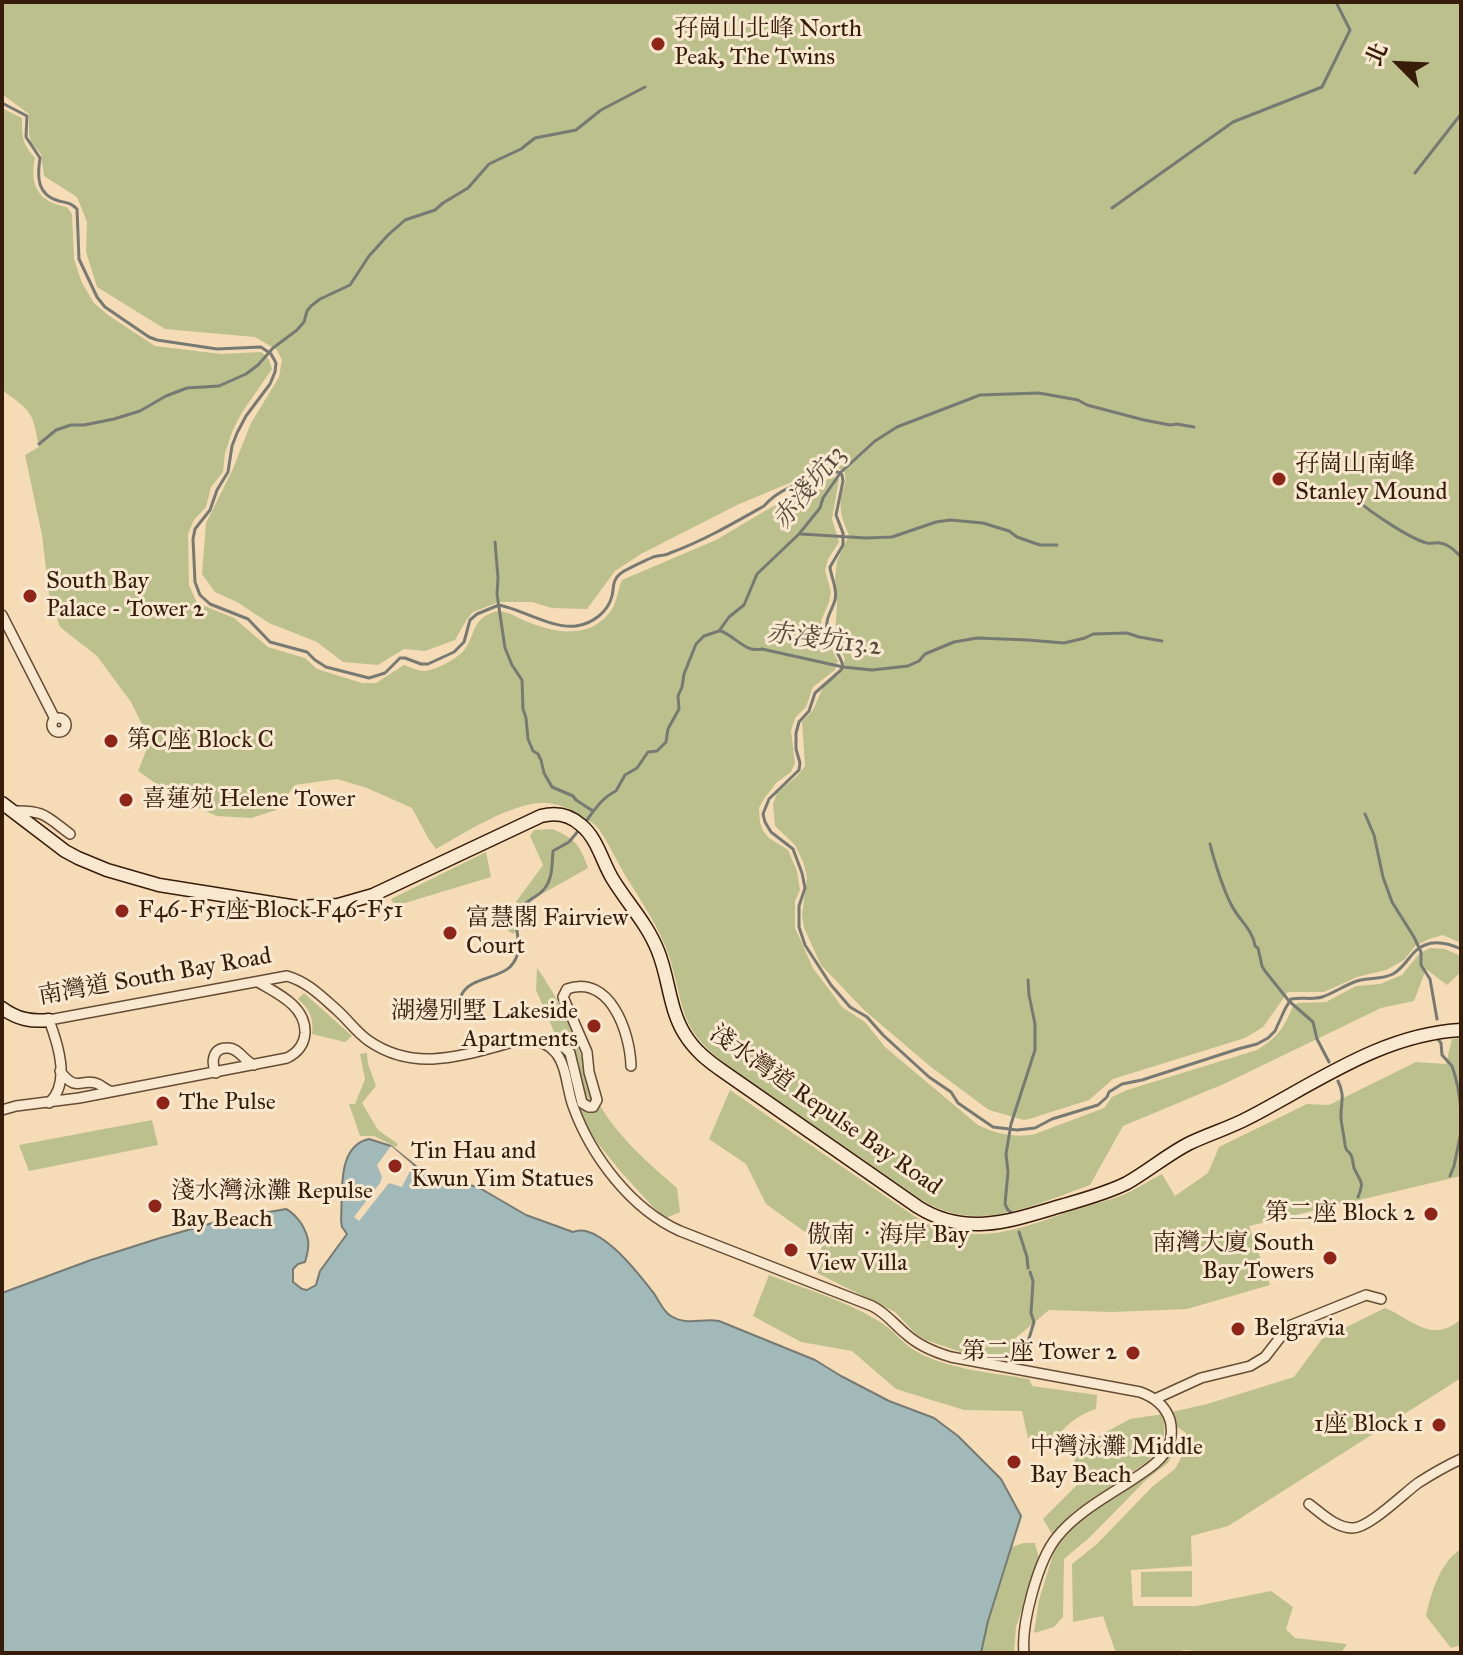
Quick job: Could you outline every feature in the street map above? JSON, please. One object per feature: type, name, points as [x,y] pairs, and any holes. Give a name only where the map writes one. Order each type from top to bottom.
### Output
[{"type":"main road","name":"淺水灣道 Repulse Bay Road","points":[[6,807],[72,855],[115,873],[175,888],[305,907],[347,903],[381,892],[536,817],[550,814],[572,818],[593,839],[611,876],[646,925],[661,959],[679,1024],[699,1052],[918,1207],[939,1218],[960,1223],[1005,1222],[1110,1191],[1188,1144],[1249,1118],[1367,1055],[1406,1039],[1461,1030]]},
{"type":"main road","name":"南灣道 South Bay Road","points":[[2,1008],[20,1019],[49,1020]]},
{"type":"street","points":[[2,615],[55,719]]},
{"type":"street","points":[[6,807],[40,812],[70,834]]},
{"type":"street","name":"南灣道 South Bay Road","points":[[49,1020],[287,976],[299,979],[366,1039],[384,1050],[405,1057],[441,1060],[530,1040],[542,1042],[553,1049]]},
{"type":"street","points":[[2,1110],[216,1073],[295,1054],[303,1043],[303,1018],[285,998],[258,982]]},
{"type":"street","points":[[631,1066],[630,1047],[621,1021],[606,998],[589,986],[578,985],[567,989],[563,997],[587,1052],[597,1100],[593,1107],[582,1103],[570,1053],[558,1046],[553,1049],[562,1063],[572,1104],[601,1160],[636,1203],[661,1222],[872,1306],[914,1341],[932,1351],[1133,1390],[1155,1399],[1165,1410],[1171,1426],[1170,1442],[1165,1453],[1150,1468],[1077,1518],[1052,1543],[1036,1581],[1024,1634],[1024,1653]]},
{"type":"street","points":[[49,1020],[56,1041],[60,1071],[59,1090],[49,1103]]},
{"type":"street","points":[[216,1073],[212,1060],[221,1049],[235,1049],[243,1060],[254,1065]]},
{"type":"street","points":[[60,1071],[75,1084],[95,1083],[110,1091]]},
{"type":"street","points":[[1155,1399],[1201,1378],[1250,1366],[1265,1357],[1289,1326],[1366,1295],[1381,1299]]},
{"type":"street","points":[[1309,1504],[1338,1525],[1358,1528],[1370,1522],[1405,1492],[1461,1459]]},
{"type":"green space","points":[[2,2],[1461,2],[1461,943],[1443,935],[1415,946],[1404,960],[1386,970],[1357,977],[1324,992],[1288,992],[1263,1027],[1245,1038],[1113,1079],[1089,1100],[1024,1120],[989,1110],[931,1067],[864,1010],[821,965],[804,928],[802,915],[807,878],[804,864],[795,845],[775,826],[773,804],[777,793],[805,766],[802,722],[813,710],[824,685],[840,674],[845,659],[835,634],[837,561],[849,535],[841,507],[844,471],[838,468],[823,469],[737,505],[641,554],[615,571],[587,609],[552,608],[532,602],[499,602],[473,612],[455,640],[425,651],[404,649],[378,665],[343,662],[317,642],[269,623],[215,592],[202,574],[206,523],[251,423],[279,377],[282,360],[277,350],[255,337],[165,329],[97,287],[86,252],[87,222],[77,197],[44,176],[41,154],[31,143],[29,114],[2,94]]},
{"type":"green space","points":[[2,108],[22,118],[24,140],[35,158],[33,176],[38,191],[49,201],[67,207],[72,214],[74,259],[82,283],[94,303],[155,346],[221,354],[261,352],[268,359],[272,369],[241,414],[225,453],[223,472],[211,487],[206,507],[194,520],[188,534],[189,585],[197,603],[234,618],[268,647],[305,658],[317,669],[362,683],[376,683],[404,665],[422,671],[433,669],[462,653],[482,618],[498,611],[559,631],[583,630],[603,619],[612,609],[622,580],[716,540],[830,478],[839,479],[832,519],[839,542],[825,570],[831,592],[821,621],[821,630],[838,661],[835,670],[813,687],[806,707],[795,718],[791,731],[795,763],[791,772],[776,783],[764,799],[759,808],[760,823],[769,838],[788,850],[797,871],[800,890],[795,901],[795,928],[813,968],[842,1007],[865,1022],[885,1047],[978,1125],[1006,1134],[1035,1134],[1104,1108],[1112,1097],[1127,1090],[1257,1050],[1279,1032],[1293,1006],[1298,1003],[1326,1002],[1356,986],[1380,984],[1402,975],[1419,954],[1430,948],[1445,949],[1461,956],[1461,972],[1447,985],[1426,969],[1414,1001],[1381,1008],[1226,1083],[1123,1126],[1090,1185],[1006,1213],[964,1215],[922,1200],[728,1066],[700,1040],[686,1017],[669,956],[649,914],[600,831],[573,811],[553,804],[530,804],[488,820],[436,849],[412,808],[367,788],[337,779],[295,785],[276,810],[251,818],[217,816],[178,799],[138,771],[150,741],[131,702],[97,656],[60,627],[49,594],[42,535],[25,455],[39,447],[37,435],[29,413],[2,390]]},
{"type":"green space","points":[[552,829],[576,843],[588,868],[519,907],[519,928],[513,934],[499,925],[543,865],[530,836],[534,830]]},
{"type":"green space","points":[[486,852],[491,877],[395,906],[391,899]]},
{"type":"green space","points":[[537,968],[566,1018],[598,1102],[624,1138],[677,1188],[680,1212],[666,1218],[654,1208],[596,1141],[575,1106],[565,1062],[536,990]]},
{"type":"green space","points":[[304,993],[352,1036],[345,1042],[312,1034],[310,1015],[298,999]]},
{"type":"green space","points":[[1461,1038],[1461,1176],[1249,1226],[1270,1285],[1187,1309],[1112,1312],[1049,1310],[1012,1341],[1021,1362],[961,1352],[926,1340],[895,1312],[817,1273],[822,1244],[766,1204],[746,1164],[709,1139],[730,1090],[923,1222],[961,1233],[998,1233],[1118,1197],[1162,1174],[1175,1196],[1208,1173],[1219,1147],[1307,1104],[1329,1105],[1416,1062],[1446,1064],[1452,1039]]},
{"type":"green space","points":[[367,1053],[376,1086],[362,1103],[378,1130],[398,1144],[396,1147],[374,1136],[360,1136],[349,1104],[355,1104],[365,1079],[360,1054]]},
{"type":"green space","points":[[152,1120],[158,1145],[29,1171],[19,1145]]},
{"type":"green space","points":[[769,1275],[864,1313],[883,1324],[915,1351],[934,1359],[974,1370],[1029,1379],[1032,1386],[1097,1395],[1096,1409],[1072,1422],[1053,1443],[1028,1438],[1022,1411],[964,1410],[896,1389],[852,1351],[801,1342],[753,1316]]},
{"type":"green space","points":[[1385,1308],[1431,1330],[1441,1330],[1461,1319],[1461,1378],[1228,1526],[1191,1536],[1192,1566],[1131,1570],[1133,1606],[1196,1606],[1271,1591],[1293,1607],[1286,1629],[1295,1638],[1347,1644],[1341,1653],[1214,1653],[1186,1650],[1116,1653],[1103,1616],[1073,1622],[1072,1564],[1097,1544],[1153,1486],[1175,1469],[1183,1454],[1186,1433],[1173,1424],[1172,1412],[1294,1377],[1322,1339]]},
{"type":"green space","points":[[1163,1414],[1164,1435],[1160,1446],[1147,1462],[1073,1512],[1052,1534],[1043,1519],[1078,1484],[1073,1450],[1130,1419]]},
{"type":"green space","points":[[1176,1440],[1168,1463],[1147,1479],[1064,1559],[1063,1617],[1054,1627],[1034,1633],[1039,1600],[1057,1542]]},
{"type":"green space","points":[[1035,1543],[1039,1559],[1016,1627],[1014,1653],[981,1653],[1012,1547]]},
{"type":"green space","points":[[1461,1549],[1461,1645],[1451,1648],[1426,1616],[1442,1570]]},
{"type":"green space","points":[[1192,1571],[1192,1597],[1141,1597],[1141,1572]]},
{"type":"water","points":[[369,1139],[391,1146],[422,1171],[478,1187],[526,1215],[573,1232],[594,1234],[617,1251],[671,1316],[683,1321],[719,1321],[815,1360],[889,1401],[934,1418],[958,1436],[1001,1479],[1021,1516],[981,1653],[2,1653],[2,1293],[160,1238],[223,1220],[286,1209],[301,1223],[308,1238],[305,1262],[293,1269],[293,1282],[307,1290],[316,1285],[320,1271],[347,1234],[341,1220],[343,1172],[351,1151],[358,1143]]},
{"type":"pier","points":[[391,1146],[413,1165],[402,1187],[389,1183],[359,1221],[354,1217],[380,1183],[382,1177],[377,1165]]},
{"type":"waterway","points":[[1112,208],[1233,122],[1322,87],[1350,30],[1336,2]]},
{"type":"waterway","points":[[39,444],[56,430],[114,419],[140,411],[187,388],[219,386],[246,374],[297,330],[311,306],[350,285],[369,256],[405,220],[435,210],[468,188],[489,164],[521,149],[535,138],[576,130],[601,110],[645,87]]},
{"type":"waterway","points":[[2,103],[27,116],[26,137],[40,158],[39,178],[43,190],[52,198],[77,209],[79,259],[105,307],[157,340],[217,349],[261,347],[271,354],[276,363],[270,384],[237,433],[228,472],[210,510],[195,529],[195,582],[200,595],[210,604],[248,619],[270,642],[307,652],[326,667],[369,678],[385,673],[400,658],[428,664],[454,652],[464,642],[470,620],[499,605],[557,625],[588,623],[607,607],[616,579],[626,570],[706,537],[764,506],[796,484],[834,472],[842,475],[836,515],[843,533],[843,545],[830,567],[836,596],[827,626],[828,636],[843,667],[815,693],[809,711],[799,722],[796,733],[799,770],[769,799],[763,814],[771,832],[793,849],[805,888],[799,906],[799,927],[805,945],[831,985],[850,1007],[867,1017],[929,1077],[951,1092],[958,1103],[993,1127],[1017,1130],[1035,1128],[1052,1119],[1098,1105],[1109,1092],[1122,1084],[1257,1044],[1268,1038],[1275,1031],[1291,999],[1319,998],[1357,981],[1388,976],[1398,971],[1420,947],[1430,944],[1443,943],[1461,949]]},
{"type":"waterway","points":[[1415,173],[1461,114]]},
{"type":"waterway","name":"赤淺坑13","points":[[587,820],[603,800],[616,791],[625,775],[637,768],[648,752],[657,751],[666,742],[668,729],[679,709],[678,696],[696,644],[704,636],[719,631],[729,617],[744,605],[757,574],[799,534],[820,508],[823,498],[841,472],[875,441],[897,427],[980,395],[1039,393],[1078,400],[1144,420],[1194,427]]},
{"type":"waterway","points":[[1357,500],[1411,536],[1427,543],[1446,545],[1461,557]]},
{"type":"waterway","points":[[801,534],[892,537],[950,520],[983,523],[1040,545],[1057,545]]},
{"type":"waterway","points":[[495,542],[497,594],[505,648],[522,680],[528,739],[552,787],[573,796],[593,811]]},
{"type":"waterway","name":"赤淺坑13.2","points":[[721,631],[750,649],[872,670],[908,666],[925,654],[954,642],[977,638],[1064,643],[1093,634],[1127,633],[1162,641]]},
{"type":"waterway","points":[[1365,814],[1374,835],[1392,902],[1421,952],[1421,965],[1430,979],[1437,1019]]},
{"type":"waterway","name":"赤淺坑13","points":[[454,1019],[459,1000],[466,989],[505,971],[515,960],[519,946],[518,913],[548,884],[553,851],[569,842],[579,830]]},
{"type":"waterway","points":[[1210,844],[1226,893],[1252,935],[1262,966],[1289,1001],[1313,1022],[1317,1039],[1329,1062]]},
{"type":"waterway","points":[[1013,1214],[1005,1204],[1006,1154],[1011,1124],[1035,1050],[1035,1024],[1028,980]]},
{"type":"waterway","points":[[1437,1038],[1441,1043],[1442,1055],[1454,1071],[1461,1112]]},
{"type":"waterway","points":[[1338,1081],[1345,1145],[1361,1184],[1358,1197]]},
{"type":"waterway","points":[[1450,1176],[1461,1132]]},
{"type":"waterway","points":[[1019,1232],[1028,1268]]},
{"type":"waterway","points":[[1021,1365],[1034,1322],[1030,1272]]},
{"type":"place","name":"孖崗山北峰 North Peak, The Twins","points":[[658,44]]},
{"type":"place","name":"孖崗山南峰 Stanley Mound","points":[[1279,479]]},
{"type":"place","name":"South Bay Palace - Tower 2","points":[[30,596]]},
{"type":"place","name":"第C座 Block C","points":[[111,741]]},
{"type":"place","name":"喜蓮苑 Helene Tower","points":[[126,800]]},
{"type":"place","name":"F46-F51座 Block F46-F51","points":[[122,911]]},
{"type":"place","name":"富慧閣 Fairview Court","points":[[450,933]]},
{"type":"place","name":"湖邊別墅 Lakeside Apartments","points":[[594,1026]]},
{"type":"place","name":"The Pulse","points":[[163,1103]]},
{"type":"place","name":"Tin Hau and Kwun Yim Statues","points":[[395,1166]]},
{"type":"place","name":"淺水灣泳灘 Repulse Bay Beach","points":[[155,1206]]},
{"type":"place","name":"第二座 Block 2","points":[[1431,1214]]},
{"type":"place","name":"傲南．海岸 Bay View Villa","points":[[791,1250]]},
{"type":"place","name":"南灣大廈 South Bay Towers","points":[[1330,1258]]},
{"type":"place","name":"Belgravia","points":[[1238,1329]]},
{"type":"place","name":"第二座 Tower 2","points":[[1133,1353]]},
{"type":"place","name":"1座 Block 1","points":[[1439,1425]]},
{"type":"place","name":"中灣泳灘 Middle Bay Beach","points":[[1014,1462]]}]
